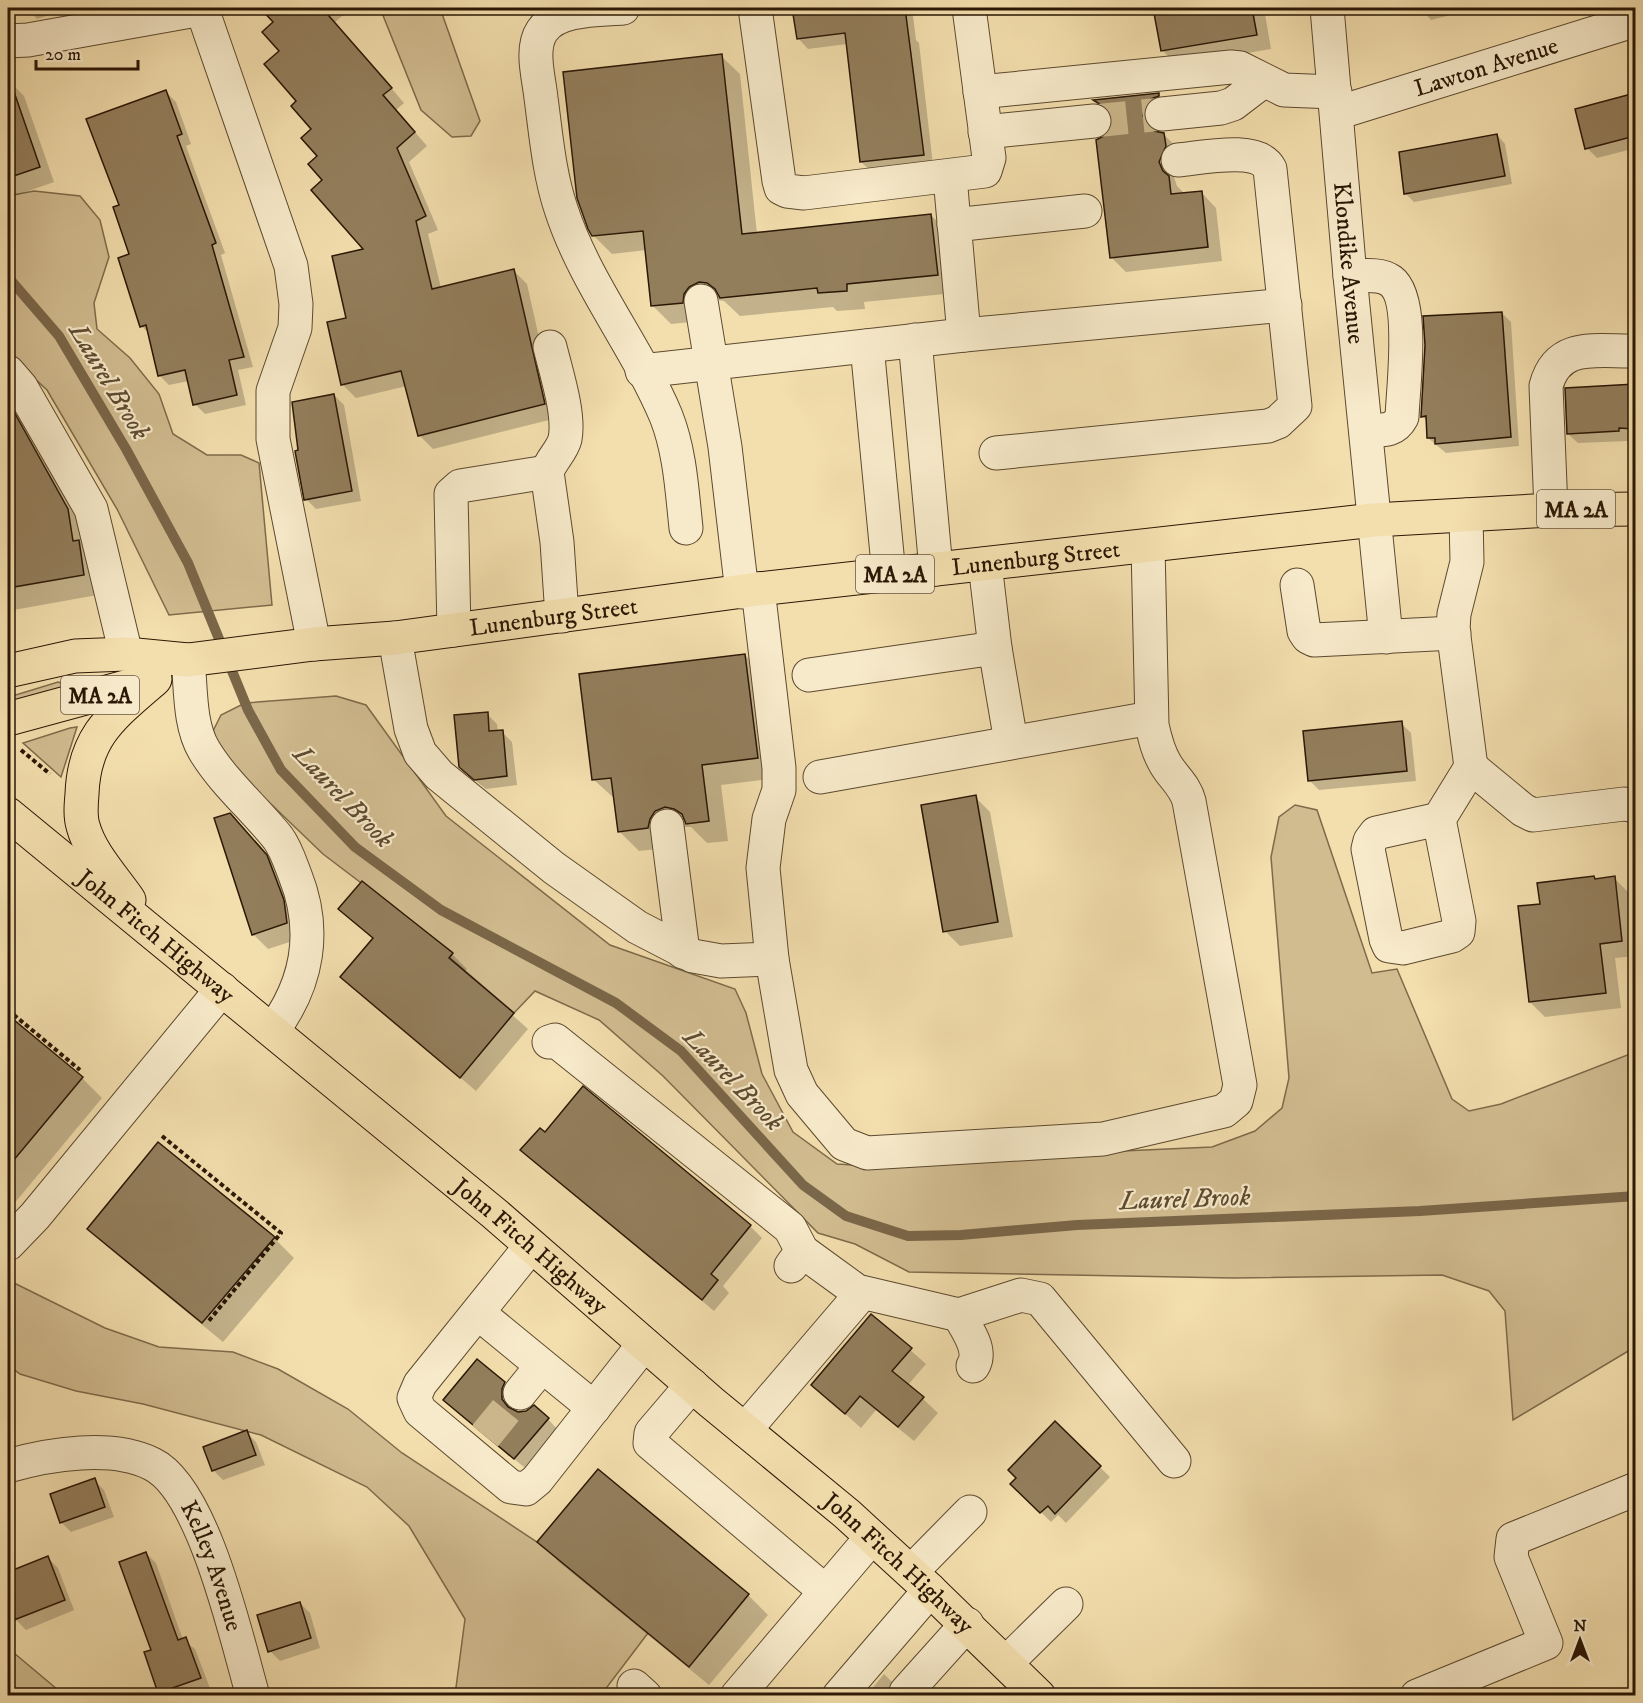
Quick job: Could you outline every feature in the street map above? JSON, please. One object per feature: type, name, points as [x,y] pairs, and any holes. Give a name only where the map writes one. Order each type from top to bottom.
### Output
[{"type":"main road","name":"Lunenburg Street","points":[[8,671],[75,656],[126,654],[188,660],[314,644],[395,638],[750,591],[1374,520],[1551,510],[1635,509]]},
{"type":"main road","name":"Lunenburg Street","points":[[12,733],[155,679],[188,660]]},
{"type":"main road","points":[[147,927],[92,845],[83,826],[81,809],[83,775],[92,745],[107,721],[155,679]]},
{"type":"main road","name":"John Fitch Highway","points":[[8,814],[273,1030],[531,1246],[872,1537],[967,1624],[1038,1695]]},
{"type":"street","points":[[8,41],[28,40],[202,8],[291,266],[295,284],[295,328],[273,391],[273,440],[314,644]]},
{"type":"street","points":[[623,8],[576,13],[549,22],[538,42],[537,66],[549,164],[561,211],[574,243],[665,416],[673,439],[686,528]]},
{"type":"street","points":[[755,8],[781,188],[804,193],[985,171],[989,158],[969,8]]},
{"type":"street","name":"Klondike Avenue","points":[[1327,8],[1350,276],[1386,637]]},
{"type":"street","name":"Lawton Avenue","points":[[980,92],[1231,67],[1240,68],[1284,90],[1336,102],[1635,20]]},
{"type":"street","points":[[1162,114],[1221,108],[1233,104],[1263,81]]},
{"type":"street","points":[[985,132],[1094,121]]},
{"type":"street","points":[[996,453],[1268,426],[1278,422],[1294,406],[1272,181],[1266,162],[1250,154],[1178,160]]},
{"type":"street","points":[[950,177],[964,334]]},
{"type":"street","points":[[954,225],[1085,211]]},
{"type":"street","points":[[1350,276],[1383,276],[1391,281],[1397,288],[1405,315],[1402,417],[1397,426],[1390,430],[1366,430]]},
{"type":"street","points":[[701,301],[779,768],[779,790],[769,819],[763,868],[772,959],[796,1083],[832,1132],[853,1150],[867,1153],[1103,1139],[1205,1116],[1231,1107],[1236,1101],[1240,1085],[1189,801],[1182,784],[1167,767],[1157,747],[1151,718],[1148,546]]},
{"type":"street","points":[[642,371],[964,334],[1285,305]]},
{"type":"street","points":[[915,340],[936,569]]},
{"type":"street","points":[[867,346],[889,575]]},
{"type":"street","points":[[550,347],[562,400],[565,435],[562,446],[550,462],[547,472],[558,542],[562,616]]},
{"type":"street","points":[[1551,510],[1546,386],[1550,373],[1562,357],[1574,353],[1635,351]]},
{"type":"street","points":[[8,372],[27,396],[91,509],[126,654]]},
{"type":"street","points":[[454,630],[451,494],[460,486],[547,472]]},
{"type":"street","points":[[1439,819],[1472,767],[1454,633],[1454,614],[1467,562],[1466,515]]},
{"type":"street","points":[[985,564],[995,648],[1011,742]]},
{"type":"street","points":[[1297,585],[1304,631],[1308,637],[1325,641],[1454,633]]},
{"type":"street","points":[[395,638],[411,729],[420,753],[439,775],[554,868],[637,927],[683,952],[721,961],[772,959]]},
{"type":"street","points":[[809,675],[995,648]]},
{"type":"street","points":[[188,660],[195,723],[203,748],[279,839],[298,883],[306,909],[308,928],[303,969],[295,995],[273,1030]]},
{"type":"street","points":[[820,777],[1151,718]]},
{"type":"street","points":[[1472,767],[1523,810],[1533,815],[1624,804],[1635,806]]},
{"type":"street","points":[[667,826],[683,952]]},
{"type":"street","points":[[8,1244],[35,1216],[222,989]]},
{"type":"street","points":[[549,1042],[555,1040],[790,1228],[796,1258],[849,1287],[862,1293],[959,1315],[1022,1295],[1040,1299],[1174,1461]]},
{"type":"street","points":[[531,1246],[420,1384],[414,1398],[420,1411],[478,1444],[511,1487],[526,1489],[537,1480],[644,1344]]},
{"type":"street","points":[[746,1430],[862,1293]]},
{"type":"street","points":[[478,1312],[594,1408]]},
{"type":"street","points":[[959,1315],[977,1351],[978,1359],[973,1366]]},
{"type":"street","points":[[520,1394],[542,1366]]},
{"type":"street","points":[[692,1385],[651,1433],[650,1443],[825,1591]]},
{"type":"street","name":"Kelley Avenue","points":[[8,1466],[46,1457],[84,1453],[138,1458],[154,1464],[168,1476],[190,1506],[199,1525],[214,1564],[253,1695]]},
{"type":"street","points":[[1417,1695],[1462,1687],[1546,1643],[1511,1557],[1513,1539],[1635,1489]]},
{"type":"street","points":[[838,1695],[970,1512]]},
{"type":"street","points":[[737,1695],[872,1537]]},
{"type":"street","points":[[1006,1663],[1066,1605]]},
{"type":"street","points":[[906,1692],[967,1624]]},
{"type":"path","points":[[12,733],[58,780]]},
{"type":"path","points":[[8,1010],[80,1070]]},
{"type":"path","points":[[162,1136],[282,1233],[207,1323]]},
{"type":"shaded area","points":[[380,8],[440,8],[480,121],[471,136],[452,137],[421,110]]},
{"type":"shaded area","points":[[34,191],[80,196],[100,220],[109,257],[94,303],[97,329],[130,358],[159,394],[173,434],[207,455],[241,455],[259,463],[272,605],[169,615],[117,509],[47,390],[8,354],[8,196]]},
{"type":"shaded area","points":[[58,682],[64,684],[64,689],[8,704],[9,697]]},
{"type":"shaded area","points":[[336,696],[366,705],[446,816],[610,945],[735,989],[746,1013],[762,1074],[793,1132],[837,1164],[871,1166],[986,1157],[1212,1147],[1255,1131],[1282,1108],[1289,1078],[1271,857],[1279,817],[1295,805],[1317,810],[1372,973],[1397,969],[1452,1099],[1469,1111],[1501,1104],[1635,1052],[1635,1347],[1513,1420],[1505,1311],[1489,1291],[1442,1275],[1233,1278],[909,1272],[855,1244],[818,1233],[663,1076],[599,1020],[535,991],[514,1013],[449,957],[452,952],[323,854],[223,758],[213,731],[221,715],[245,703]]},
{"type":"shaded area","points":[[77,727],[61,777],[23,743],[70,728]]},
{"type":"shaded area","points":[[8,1280],[105,1328],[159,1347],[233,1352],[278,1369],[348,1409],[402,1453],[537,1542],[648,1633],[601,1695],[455,1695],[465,1619],[409,1526],[367,1487],[261,1435],[143,1404],[76,1391],[20,1374],[8,1365]]},
{"type":"shaded area","points":[[8,1648],[64,1695],[8,1695]]},
{"type":"building","points":[[260,8],[322,8],[392,88],[383,95],[415,132],[397,148],[426,216],[416,221],[432,289],[514,269],[545,404],[418,436],[401,371],[341,385],[327,322],[346,318],[332,256],[363,249],[311,190],[322,180],[308,164],[317,156],[301,138],[311,129],[291,106],[296,101],[264,64],[279,51],[262,32],[273,22]]},
{"type":"building","points":[[792,8],[905,8],[924,155],[860,162],[845,33],[797,39]]},
{"type":"building","points":[[1153,8],[1252,8],[1257,35],[1161,51]]},
{"type":"building","points":[[722,54],[742,234],[931,214],[938,275],[847,284],[847,291],[818,293],[817,288],[720,298],[715,289],[707,283],[699,282],[689,287],[684,294],[683,303],[651,306],[643,231],[592,236],[588,229],[577,198],[563,72]]},
{"type":"building","points":[[8,86],[12,86],[40,167],[8,178]]},
{"type":"building","points":[[166,90],[182,134],[177,136],[216,243],[212,245],[244,357],[229,360],[237,395],[193,405],[185,370],[158,376],[146,325],[140,327],[118,258],[129,254],[113,207],[119,205],[86,119]]},
{"type":"building","points":[[1159,93],[1159,96],[1151,99],[1145,106],[1143,116],[1154,131],[1164,133],[1166,146],[1159,162],[1163,171],[1169,176],[1171,194],[1202,191],[1208,247],[1110,258],[1096,140],[1111,129],[1113,119],[1109,110],[1093,100]]},
{"type":"building","points":[[1635,93],[1635,136],[1585,149],[1575,109]]},
{"type":"building","points":[[1497,134],[1505,176],[1404,194],[1399,152]]},
{"type":"building","points":[[1502,312],[1511,437],[1435,444],[1435,438],[1427,438],[1426,416],[1421,417],[1425,345],[1423,316]]},
{"type":"building","points":[[1635,384],[1635,429],[1619,428],[1619,431],[1567,434],[1565,388]]},
{"type":"building","points":[[334,394],[352,491],[304,500],[295,451],[298,450],[292,402]]},
{"type":"building","points":[[8,401],[68,509],[73,541],[79,540],[84,575],[8,588]]},
{"type":"building","points":[[745,654],[758,758],[702,765],[709,821],[686,824],[682,814],[665,807],[655,811],[648,828],[618,832],[611,778],[592,780],[579,674]]},
{"type":"building","points":[[488,712],[489,731],[503,730],[507,776],[474,780],[459,767],[454,715]]},
{"type":"building","points":[[1402,721],[1407,771],[1308,781],[1303,731]]},
{"type":"building","points":[[976,795],[998,922],[943,932],[921,805]]},
{"type":"building","points":[[230,813],[267,855],[284,900],[287,923],[252,935],[214,818]]},
{"type":"building","points":[[1594,876],[1595,879],[1615,876],[1622,941],[1600,944],[1606,993],[1529,1002],[1518,906],[1540,904],[1537,883]]},
{"type":"building","points":[[362,881],[453,953],[449,958],[514,1013],[460,1078],[340,977],[373,938],[338,909]]},
{"type":"building","points":[[8,1015],[83,1077],[8,1167]]},
{"type":"building","points":[[583,1086],[751,1225],[711,1274],[718,1280],[702,1300],[520,1150],[540,1128],[545,1132]]},
{"type":"building","points":[[158,1142],[275,1237],[202,1323],[87,1229]]},
{"type":"building","points":[[871,1314],[912,1348],[892,1371],[924,1397],[898,1427],[860,1396],[845,1414],[811,1385]]},
{"type":"building","points":[[477,1359],[505,1382],[502,1399],[508,1407],[518,1412],[526,1411],[534,1405],[549,1418],[514,1459],[443,1400]]},
{"type":"building","points":[[1055,1421],[1101,1466],[1055,1514],[1048,1506],[1040,1513],[1010,1484],[1016,1478],[1008,1470]]},
{"type":"building","points":[[247,1430],[256,1455],[212,1471],[203,1447]]},
{"type":"building","points":[[598,1469],[749,1594],[689,1667],[537,1542]]},
{"type":"building","points":[[95,1478],[105,1507],[60,1523],[50,1494]]},
{"type":"building","points":[[146,1552],[178,1640],[186,1637],[201,1678],[158,1693],[144,1652],[151,1650],[119,1562]]},
{"type":"building","points":[[48,1556],[65,1600],[14,1620],[8,1603],[8,1572]]},
{"type":"building","points":[[300,1602],[311,1638],[268,1652],[257,1615]]},
{"type":"waterway","name":"Laurel Brook","points":[[8,277],[59,336],[126,449],[188,563],[248,710],[281,770],[355,847],[441,910],[616,1003],[681,1051],[803,1185],[846,1216],[908,1236],[961,1235],[1077,1225],[1420,1211],[1636,1196]]},
{"type":"tunnel","points":[[1094,121],[1162,114]]},
{"type":"tunnel","points":[[485,1436],[520,1393]]}]
